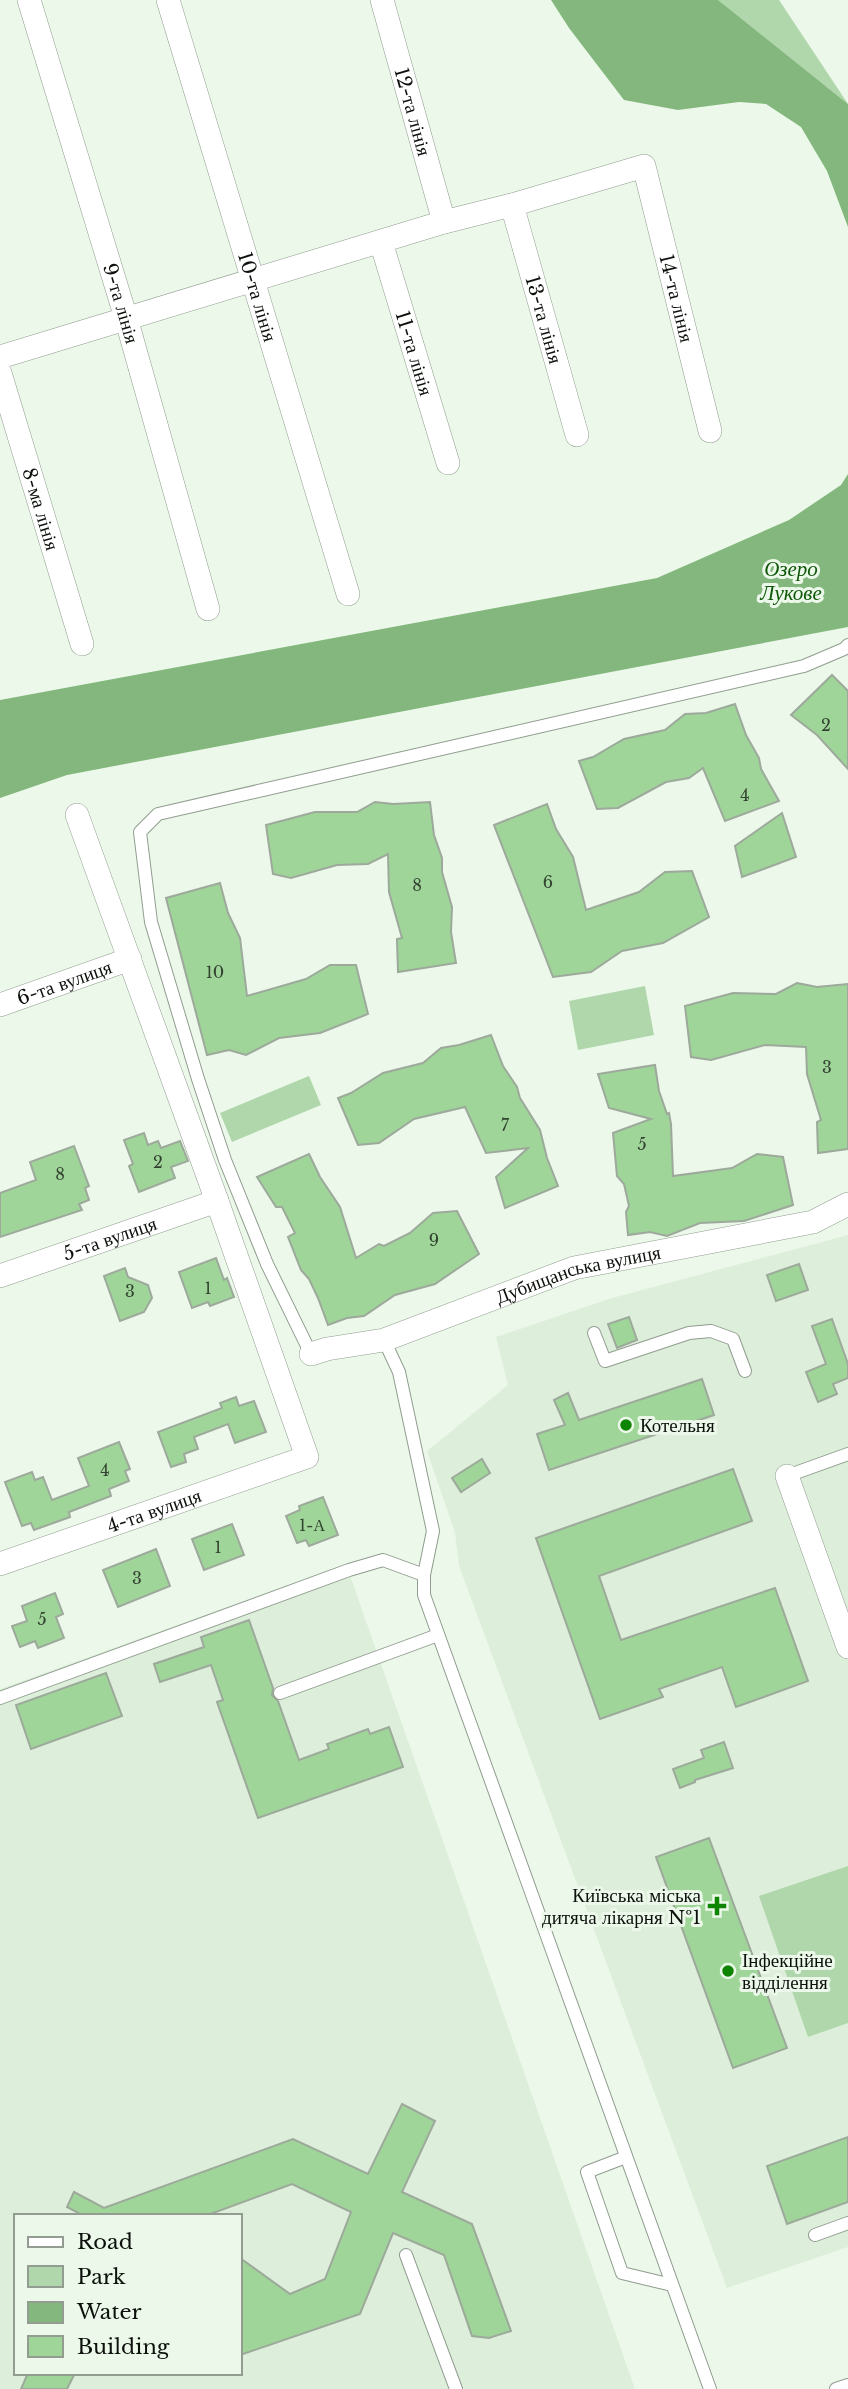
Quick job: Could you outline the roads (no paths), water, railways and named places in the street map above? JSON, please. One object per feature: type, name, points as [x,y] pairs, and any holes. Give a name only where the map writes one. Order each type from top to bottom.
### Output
[{"type":"street","name":"9-та лінія","points":[[29,0],[126,318],[208,609]]},
{"type":"street","name":"10-та лінія","points":[[169,0],[348,594]]},
{"type":"street","name":"12-та лінія","points":[[382,0],[444,222]]},
{"type":"street","name":"14-та лінія","points":[[512,205],[644,166],[710,431]]},
{"type":"street","points":[[0,357],[444,222],[512,205]]},
{"type":"street","name":"13-та лінія","points":[[512,205],[577,435]]},
{"type":"street","name":"11-та лінія","points":[[381,242],[448,463]]},
{"type":"street","name":"8-ма лінія","points":[[0,373],[82,644]]},
{"type":"street","points":[[77,815],[217,1200]]},
{"type":"street","name":"6-та вулиця","points":[[0,1005],[130,959]]},
{"type":"street","name":"5-та вулиця","points":[[0,1276],[217,1200]]},
{"type":"street","name":"4-та вулиця","points":[[0,1564],[307,1457],[217,1200]]},
{"type":"street","name":"Дубищанська вулиця","points":[[312,1354],[384,1340],[574,1268],[813,1222],[848,1204]]},
{"type":"street","points":[[787,1476],[848,1647]]},
{"type":"lane","points":[[312,1354],[267,1264],[225,1160],[151,922],[140,832],[158,814],[804,666],[848,645]]},
{"type":"lane","points":[[594,1333],[605,1362],[689,1333],[711,1331],[733,1339],[745,1371]]},
{"type":"lane","points":[[384,1340],[399,1372],[433,1531],[424,1595],[710,2389]]},
{"type":"lane","points":[[787,1476],[848,1454]]},
{"type":"lane","points":[[0,1698],[349,1570],[383,1560],[425,1575]]},
{"type":"lane","points":[[280,1693],[439,1635]]},
{"type":"lane","points":[[626,2157],[587,2172],[622,2273],[672,2285]]},
{"type":"lane","points":[[814,2235],[848,2224]]},
{"type":"lane","points":[[406,2255],[456,2389]]},
{"type":"lane","points":[[836,2389],[848,2385]]},
{"type":"water","points":[[551,0],[718,0],[848,104],[848,227],[827,171],[801,127],[766,104],[739,102],[678,110],[624,100]]},
{"type":"water","name":"Озеро Лукове","points":[[848,474],[848,627],[67,775],[0,798],[0,700],[657,578],[789,520],[841,485]]},
{"type":"place","name":"Котельня","points":[[626,1425]]},
{"type":"place","name":"Київська міська дитяча лікарня №1","points":[[717,1906]]},
{"type":"place","name":"Інфекційне відділення","points":[[728,1971]]}]
